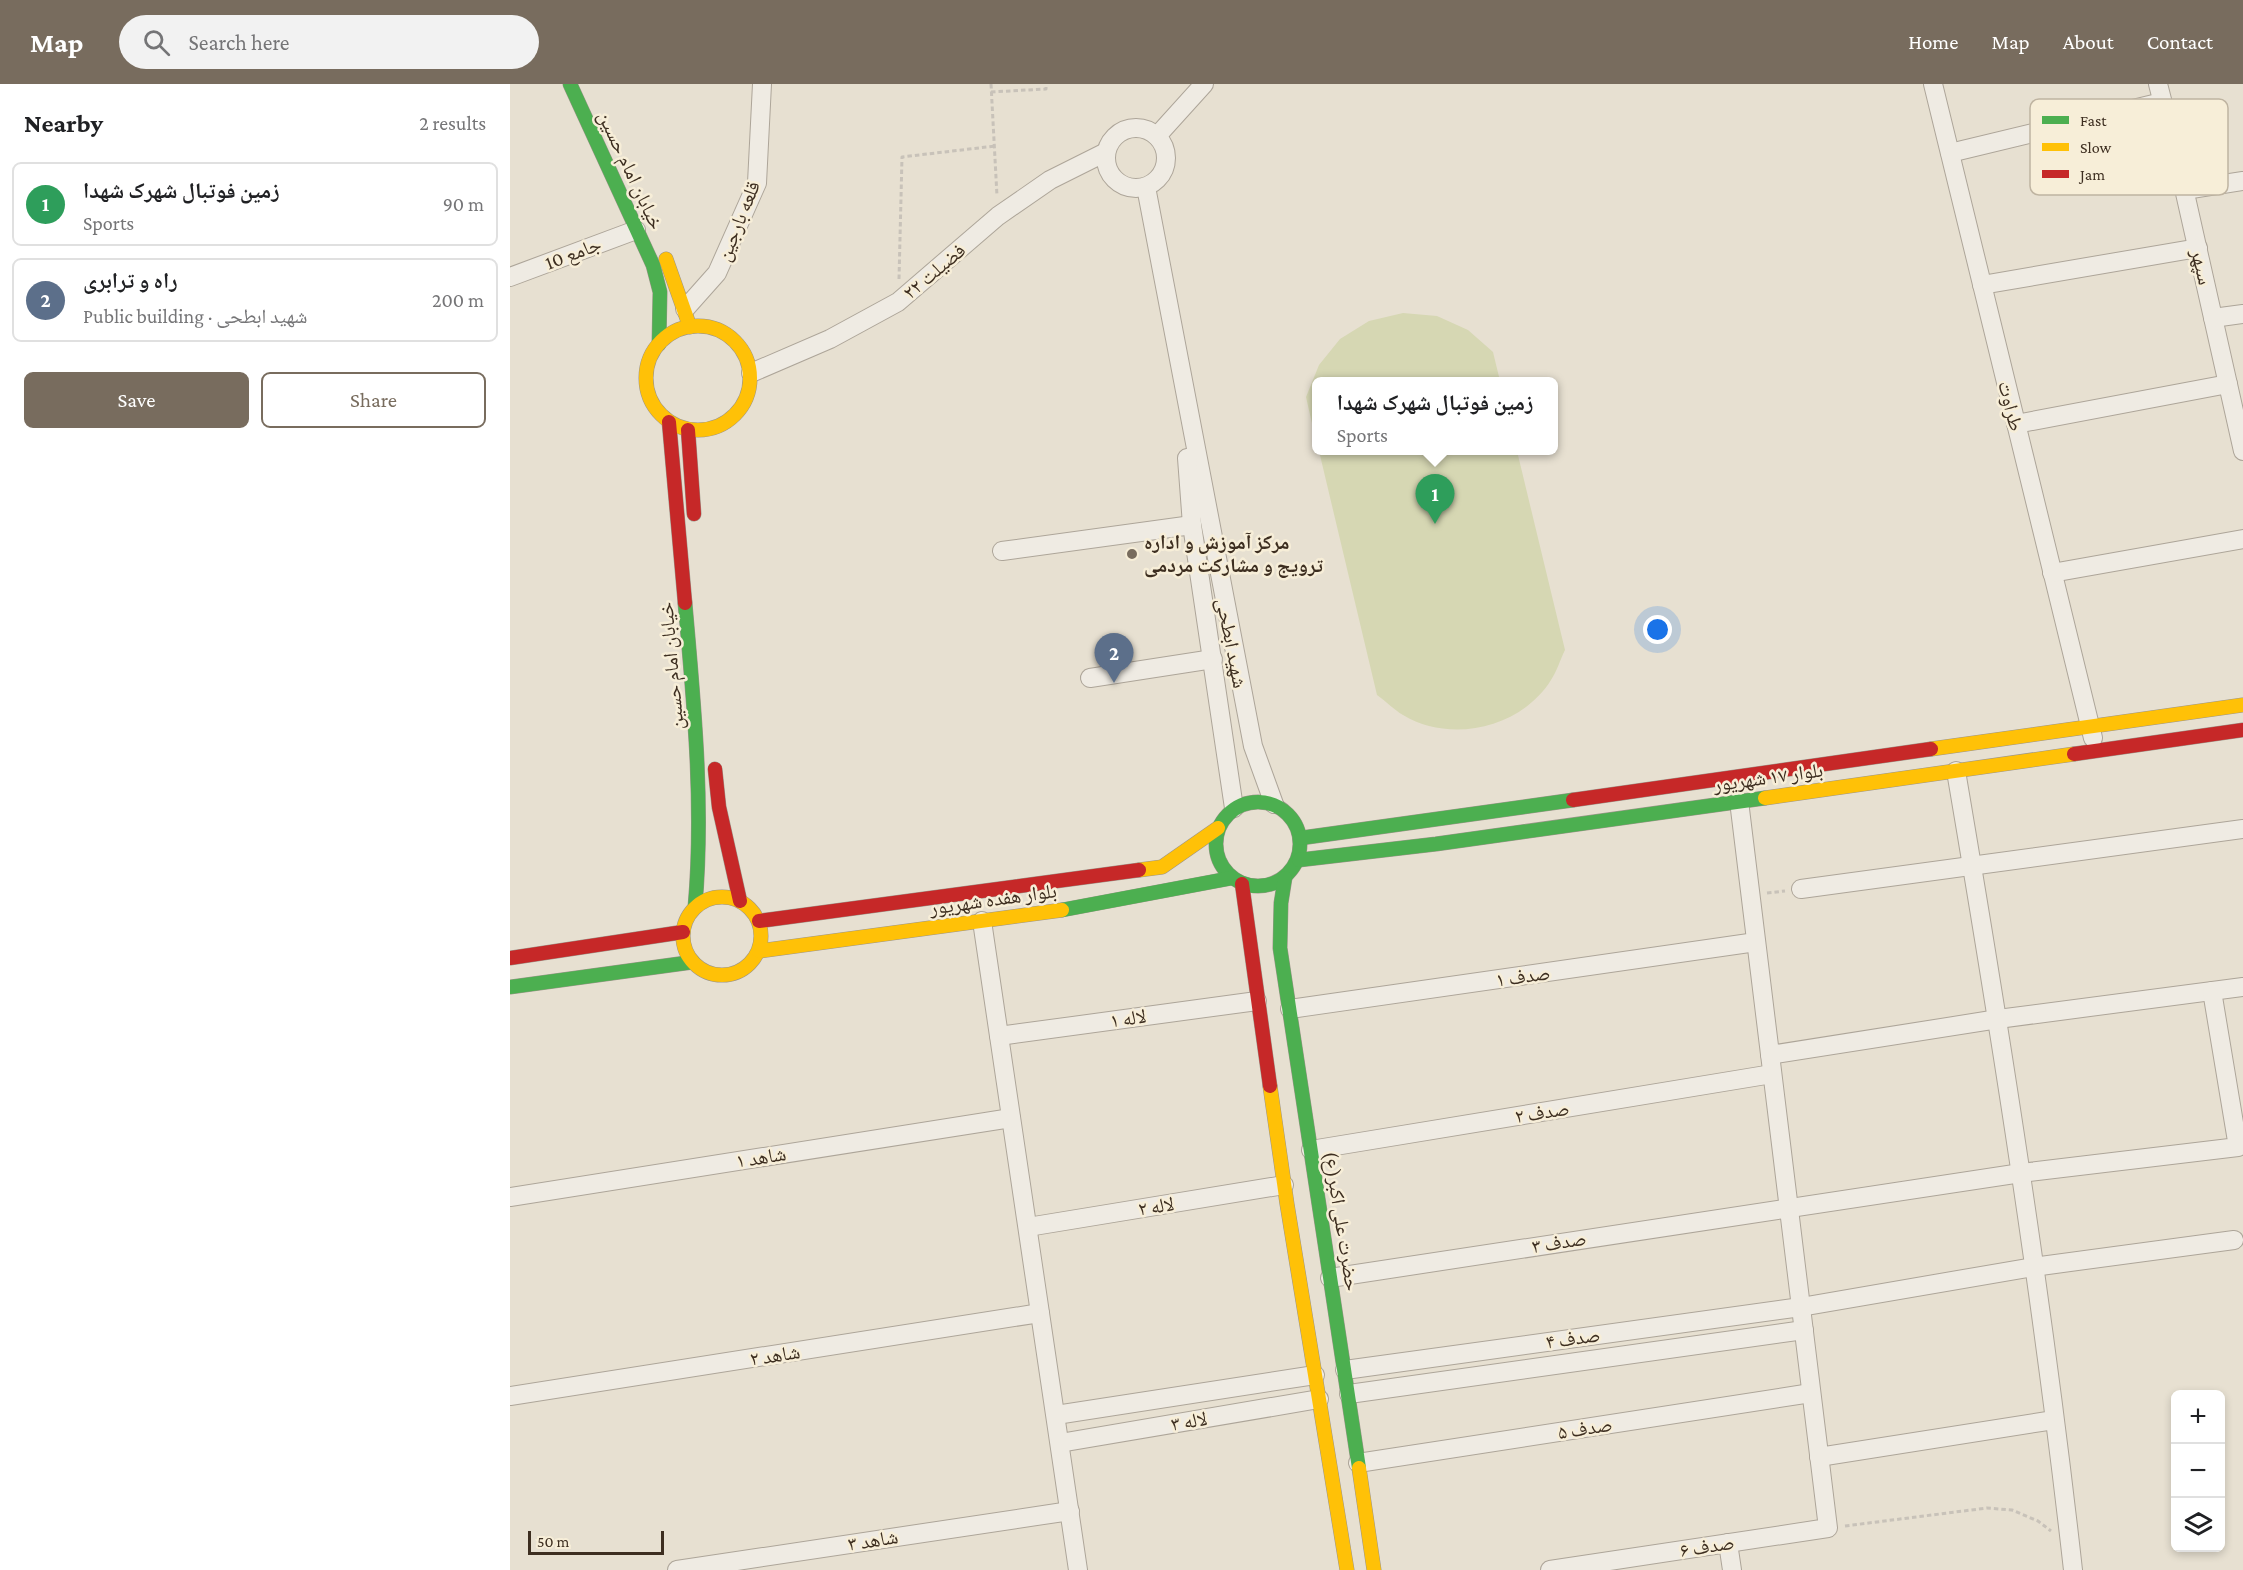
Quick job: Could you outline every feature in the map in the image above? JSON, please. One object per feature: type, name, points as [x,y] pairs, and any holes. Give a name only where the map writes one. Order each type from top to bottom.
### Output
[{"type":"street","name":"خیابان امام حسین","points":[[570,84],[653,265],[660,292],[659,344]]},
{"type":"street","name":"قلعه بارجین","points":[[685,309],[717,273],[757,183],[762,84]]},
{"type":"street","points":[[1156,136],[1204,84]]},
{"type":"street","name":"طراوت","points":[[1933,84],[2097,751]]},
{"type":"street","points":[[2139,99],[2160,93]]},
{"type":"street","points":[[1142,128],[1156,136],[1165,149],[1166,165],[1159,179],[1146,187],[1130,188],[1116,181],[1107,168],[1106,152],[1113,138],[1126,129],[1142,128]]},
{"type":"street","points":[[1950,153],[2030,130]]},
{"type":"street","name":"فضیلت ۲۲","points":[[751,373],[830,339],[898,302],[998,216],[1050,180],[1106,152]]},
{"type":"street","points":[[2228,183],[2243,181]]},
{"type":"street","name":"شهید ابطحی","points":[[1146,187],[1253,746],[1274,804]]},
{"type":"street","name":"سپهر","points":[[2186,195],[2243,451]]},
{"type":"street","name":"جامع 10","points":[[510,277],[636,230]]},
{"type":"street","name":"خیابان امام حسین","points":[[659,243],[690,327]]},
{"type":"street","points":[[1982,285],[2198,248]]},
{"type":"street","points":[[2213,318],[2243,314]]},
{"type":"street","points":[[690,327],[711,328],[730,337],[744,353],[751,373],[747,397],[734,417],[713,429],[688,430],[669,422],[654,406],[646,385],[648,363],[659,344],[673,332],[690,327]]},
{"type":"street","points":[[2016,424],[2228,384]]},
{"type":"street","name":"شهید ابطحی","points":[[1188,408],[1187,461],[1192,525],[1234,808]]},
{"type":"street","name":"خیابان امام حسین","points":[[669,422],[700,782],[702,833],[695,907]]},
{"type":"street","points":[[688,430],[695,525]]},
{"type":"street","points":[[1002,551],[1192,525]]},
{"type":"street","points":[[2052,573],[2243,539]]},
{"type":"street","points":[[1090,678],[1212,659]]},
{"type":"street","name":"بلوار ۱۷ شهریور","points":[[1301,838],[2243,705]]},
{"type":"street","name":"بلوار ۱۷ شهریور","points":[[1299,860],[1436,844],[2243,730]]},
{"type":"street","points":[[714,760],[719,807],[740,901]]},
{"type":"street","points":[[1956,771],[1998,1019],[2021,1173],[2073,1570]]},
{"type":"street","points":[[1252,801],[1274,804],[1292,817],[1301,838],[1299,860],[1285,878],[1264,886],[1237,881],[1220,864],[1215,846],[1218,828],[1234,808],[1252,801]]},
{"type":"street","points":[[1739,801],[1828,1528]]},
{"type":"street","name":"بلوار هفده شهریور","points":[[759,921],[1162,867],[1218,828]]},
{"type":"street","points":[[1801,889],[2243,829]]},
{"type":"street","name":"حضرت علی اکبر(ع)","points":[[1285,878],[1281,903],[1280,948],[1290,1009],[1280,1048],[1284,1185],[1334,1397],[1347,1570]]},
{"type":"street","name":"بلوار هفده شهریور","points":[[759,951],[982,921],[1237,881]]},
{"type":"street","name":"حضرت علی اکبر(ع)","points":[[1237,881],[1257,1000],[1280,1048],[1311,1150],[1330,1278],[1330,1373],[1334,1397],[1358,1463],[1374,1570]]},
{"type":"street","points":[[727,897],[740,901],[751,909],[759,921],[762,939],[759,951],[744,969],[729,975],[713,975],[705,972],[693,962],[684,945],[683,932],[687,918],[695,907],[713,898],[727,897]]},
{"type":"street","points":[[982,921],[1078,1570]]},
{"type":"street","points":[[510,958],[683,932]]},
{"type":"street","name":"صدف ۱","points":[[1290,1009],[1756,942]]},
{"type":"street","points":[[510,987],[693,962]]},
{"type":"street","points":[[1770,1055],[1998,1019],[2243,987]]},
{"type":"street","points":[[2212,991],[2235,1074]]},
{"type":"street","name":"لاله ۱","points":[[999,1036],[1257,1000]]},
{"type":"street","name":"صدف ۲","points":[[1311,1150],[1772,1074]]},
{"type":"street","name":"صدف ۳","points":[[1330,1278],[2021,1173],[2238,1147],[2235,1074]]},
{"type":"street","name":"شاهد ۱","points":[[510,1197],[1011,1118]]},
{"type":"street","name":"لاله ۲","points":[[1028,1227],[1284,1185]]},
{"type":"street","name":"صدف ۴","points":[[1330,1373],[1801,1307],[2033,1267],[2234,1240]]},
{"type":"street","name":"شاهد ۲","points":[[510,1396],[1041,1313]]},
{"type":"street","name":"صدف ۴","points":[[1334,1397],[1804,1330]]},
{"type":"street","name":"لاله ۳","points":[[1056,1415],[1330,1373]]},
{"type":"street","name":"صدف ۵","points":[[1358,1463],[1811,1393]]},
{"type":"street","name":"لاله ۳","points":[[1060,1443],[1334,1397]]},
{"type":"street","points":[[1819,1457],[2054,1420]]},
{"type":"street","name":"شاهد ۳","points":[[677,1570],[1070,1511]]},
{"type":"street","name":"صدف ۶","points":[[1550,1570],[1828,1528]]},
{"type":"street","points":[[1728,1543],[1732,1570]]},
{"type":"path","points":[[991,84],[998,216]]},
{"type":"path","points":[[991,92],[1046,89],[1046,84]]},
{"type":"path","points":[[898,302],[902,157],[995,146]]},
{"type":"path","points":[[1751,896],[1801,889]]},
{"type":"path","points":[[1828,1528],[1987,1508],[2012,1510],[2038,1521],[2052,1531],[2071,1551]]},
{"type":"green space","points":[[1403,313],[1437,316],[1468,330],[1493,352],[1499,377],[1314,377],[1319,365],[1340,339],[1369,321]]},
{"type":"green space","points":[[1312,382],[1312,423],[1306,397]]},
{"type":"green space","points":[[1320,455],[1518,455],[1565,650],[1553,677],[1538,696],[1522,710],[1504,720],[1463,729],[1442,729],[1422,724],[1400,713],[1377,695]]},
{"type":"traffic: fast","points":[[570,84],[653,265],[660,292],[659,344]]},
{"type":"traffic: fast","points":[[685,603],[698,793],[698,869],[695,907]]},
{"type":"traffic: fast","points":[[1299,860],[1436,844],[1765,798]]},
{"type":"traffic: fast","points":[[1301,838],[1573,800]]},
{"type":"traffic: fast","points":[[1250,802],[1266,802],[1282,809],[1293,820],[1300,836],[1300,844],[1297,860],[1288,874],[1266,886],[1250,886],[1234,879],[1223,868],[1216,852],[1216,836],[1223,820],[1234,809],[1250,802]]},
{"type":"traffic: fast","points":[[1062,910],[1232,878]]},
{"type":"traffic: fast","points":[[1285,878],[1281,903],[1280,948],[1359,1468]]},
{"type":"traffic: fast","points":[[510,987],[693,962]]},
{"type":"traffic: slow","points":[[666,259],[690,327]]},
{"type":"traffic: slow","points":[[698,326],[718,330],[735,341],[746,358],[750,378],[746,398],[735,415],[718,426],[698,430],[678,426],[661,415],[650,398],[646,378],[650,358],[661,341],[678,330],[698,326]]},
{"type":"traffic: slow","points":[[1931,749],[2243,705]]},
{"type":"traffic: slow","points":[[1765,798],[2074,754]]},
{"type":"traffic: slow","points":[[1139,870],[1162,867],[1218,828]]},
{"type":"traffic: slow","points":[[714,897],[730,897],[744,903],[755,914],[761,928],[761,936],[761,944],[755,958],[744,969],[730,975],[714,975],[700,969],[689,958],[683,944],[683,928],[689,914],[700,903],[714,897]]},
{"type":"traffic: slow","points":[[759,951],[1062,910]]},
{"type":"traffic: slow","points":[[1270,1086],[1347,1570]]},
{"type":"traffic: slow","points":[[1359,1468],[1374,1570]]},
{"type":"traffic: jam","points":[[669,422],[685,603]]},
{"type":"traffic: jam","points":[[688,430],[694,514]]},
{"type":"traffic: jam","points":[[2074,754],[2243,730]]},
{"type":"traffic: jam","points":[[1573,800],[1931,749]]},
{"type":"traffic: jam","points":[[715,769],[719,807],[740,901]]},
{"type":"traffic: jam","points":[[759,921],[1139,870]]},
{"type":"traffic: jam","points":[[1242,884],[1270,1086]]},
{"type":"traffic: jam","points":[[510,958],[683,932]]},
{"type":"place","name":"زمین فوتبال شهرک شهدا","points":[[1435,524]]},
{"type":"place","name":"مرکز آموزش و اداره ترویج و مشارکت مردمی","points":[[1132,554]]},
{"type":"place","name":"راه و ترابری","points":[[1114,683]]}]
